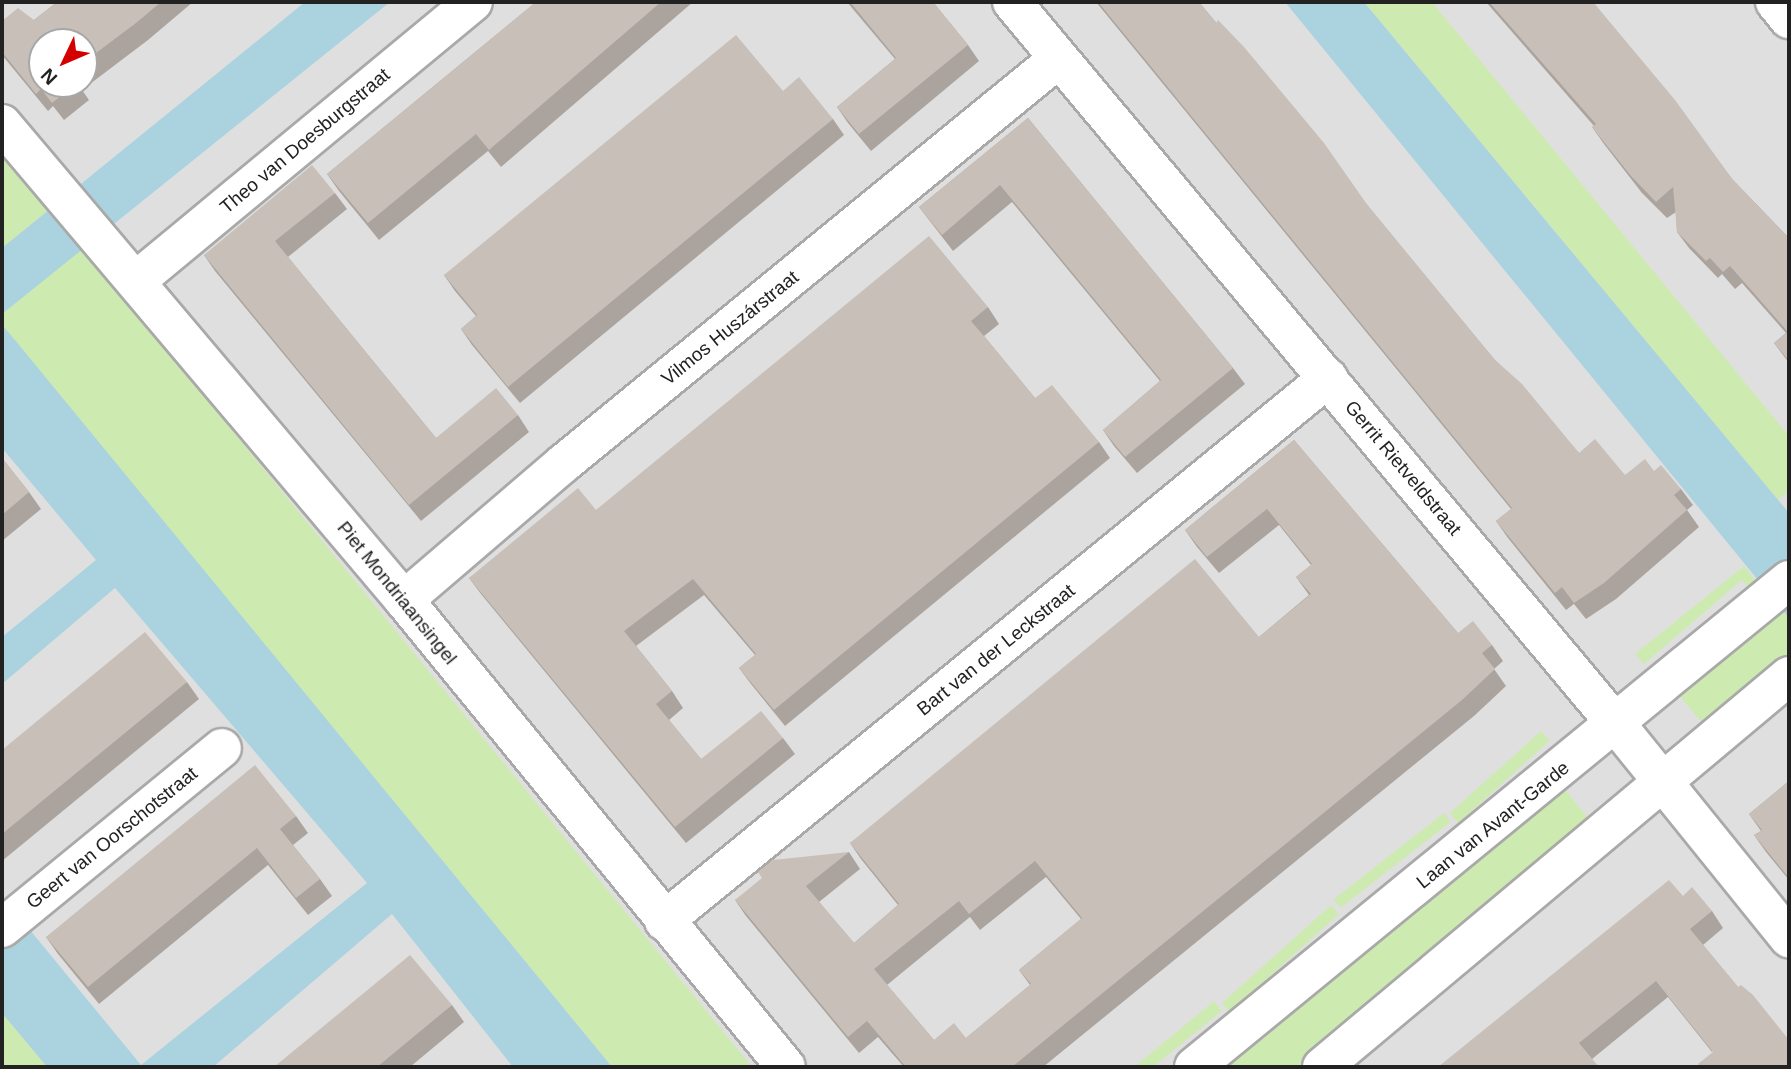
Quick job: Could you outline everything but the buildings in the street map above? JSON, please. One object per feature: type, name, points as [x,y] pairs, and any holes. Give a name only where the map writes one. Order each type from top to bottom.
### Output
[{"type":"street","name":"Theo van Doesburgstraat","points":[[137,280],[473,2]]},
{"type":"street","name":"Gerrit Rietveldstraat","points":[[1012,2],[1616,724],[1789,938]]},
{"type":"street","points":[[1775,2],[1789,19]]},
{"type":"street","name":"Vilmos Huszárstraat","points":[[404,600],[564,463],[1058,59]]},
{"type":"street","name":"Piet Mondriaansingel","points":[[2,124],[137,280],[404,600],[786,1067]]},
{"type":"street","name":"Bart van der Leckstraat","points":[[664,921],[1328,378]]},
{"type":"street","name":"Laan van Avant-Garde","points":[[1194,1067],[1777,590]]},
{"type":"street","points":[[1322,1067],[1789,676]]},
{"type":"street","name":"Geert van Oorschotstraat","points":[[14,918],[222,748]]},
{"type":"shaded area","points":[[2,2],[1789,2],[1789,1067],[2,1067]]},
{"type":"green space","points":[[1364,2],[1432,2],[1789,436],[1789,490],[1778,500]]},
{"type":"green space","points":[[2,142],[55,205],[2,248]]},
{"type":"green space","points":[[84,247],[752,1067],[612,1067],[2,325],[2,314]]},
{"type":"green space","points":[[1744,566],[1761,587],[1753,593],[1742,580],[1644,664],[1635,654]]},
{"type":"green space","points":[[1781,609],[1789,618],[1789,663],[1708,730],[1677,693]]},
{"type":"green space","points":[[1541,731],[1550,741],[1458,823],[1450,813]]},
{"type":"green space","points":[[1562,786],[1593,824],[1297,1067],[1221,1067]]},
{"type":"green space","points":[[1444,813],[1451,822],[1340,908],[1334,899]]},
{"type":"green space","points":[[1331,905],[1339,914],[1230,1012],[1222,1003]]},
{"type":"green space","points":[[1214,1001],[1222,1011],[1153,1067],[1134,1067]]},
{"type":"green space","points":[[2,1013],[47,1067],[3,1067]]},
{"type":"water","points":[[305,2],[390,2],[2,314],[2,248]]},
{"type":"water","points":[[1285,2],[1364,2],[1789,513],[1789,618]]},
{"type":"water","points":[[2,325],[612,1067],[513,1067],[392,914],[213,1067],[47,1067],[2,1013],[2,896],[141,1065],[367,883],[115,588],[2,684],[2,637],[96,560],[2,448]]}]
